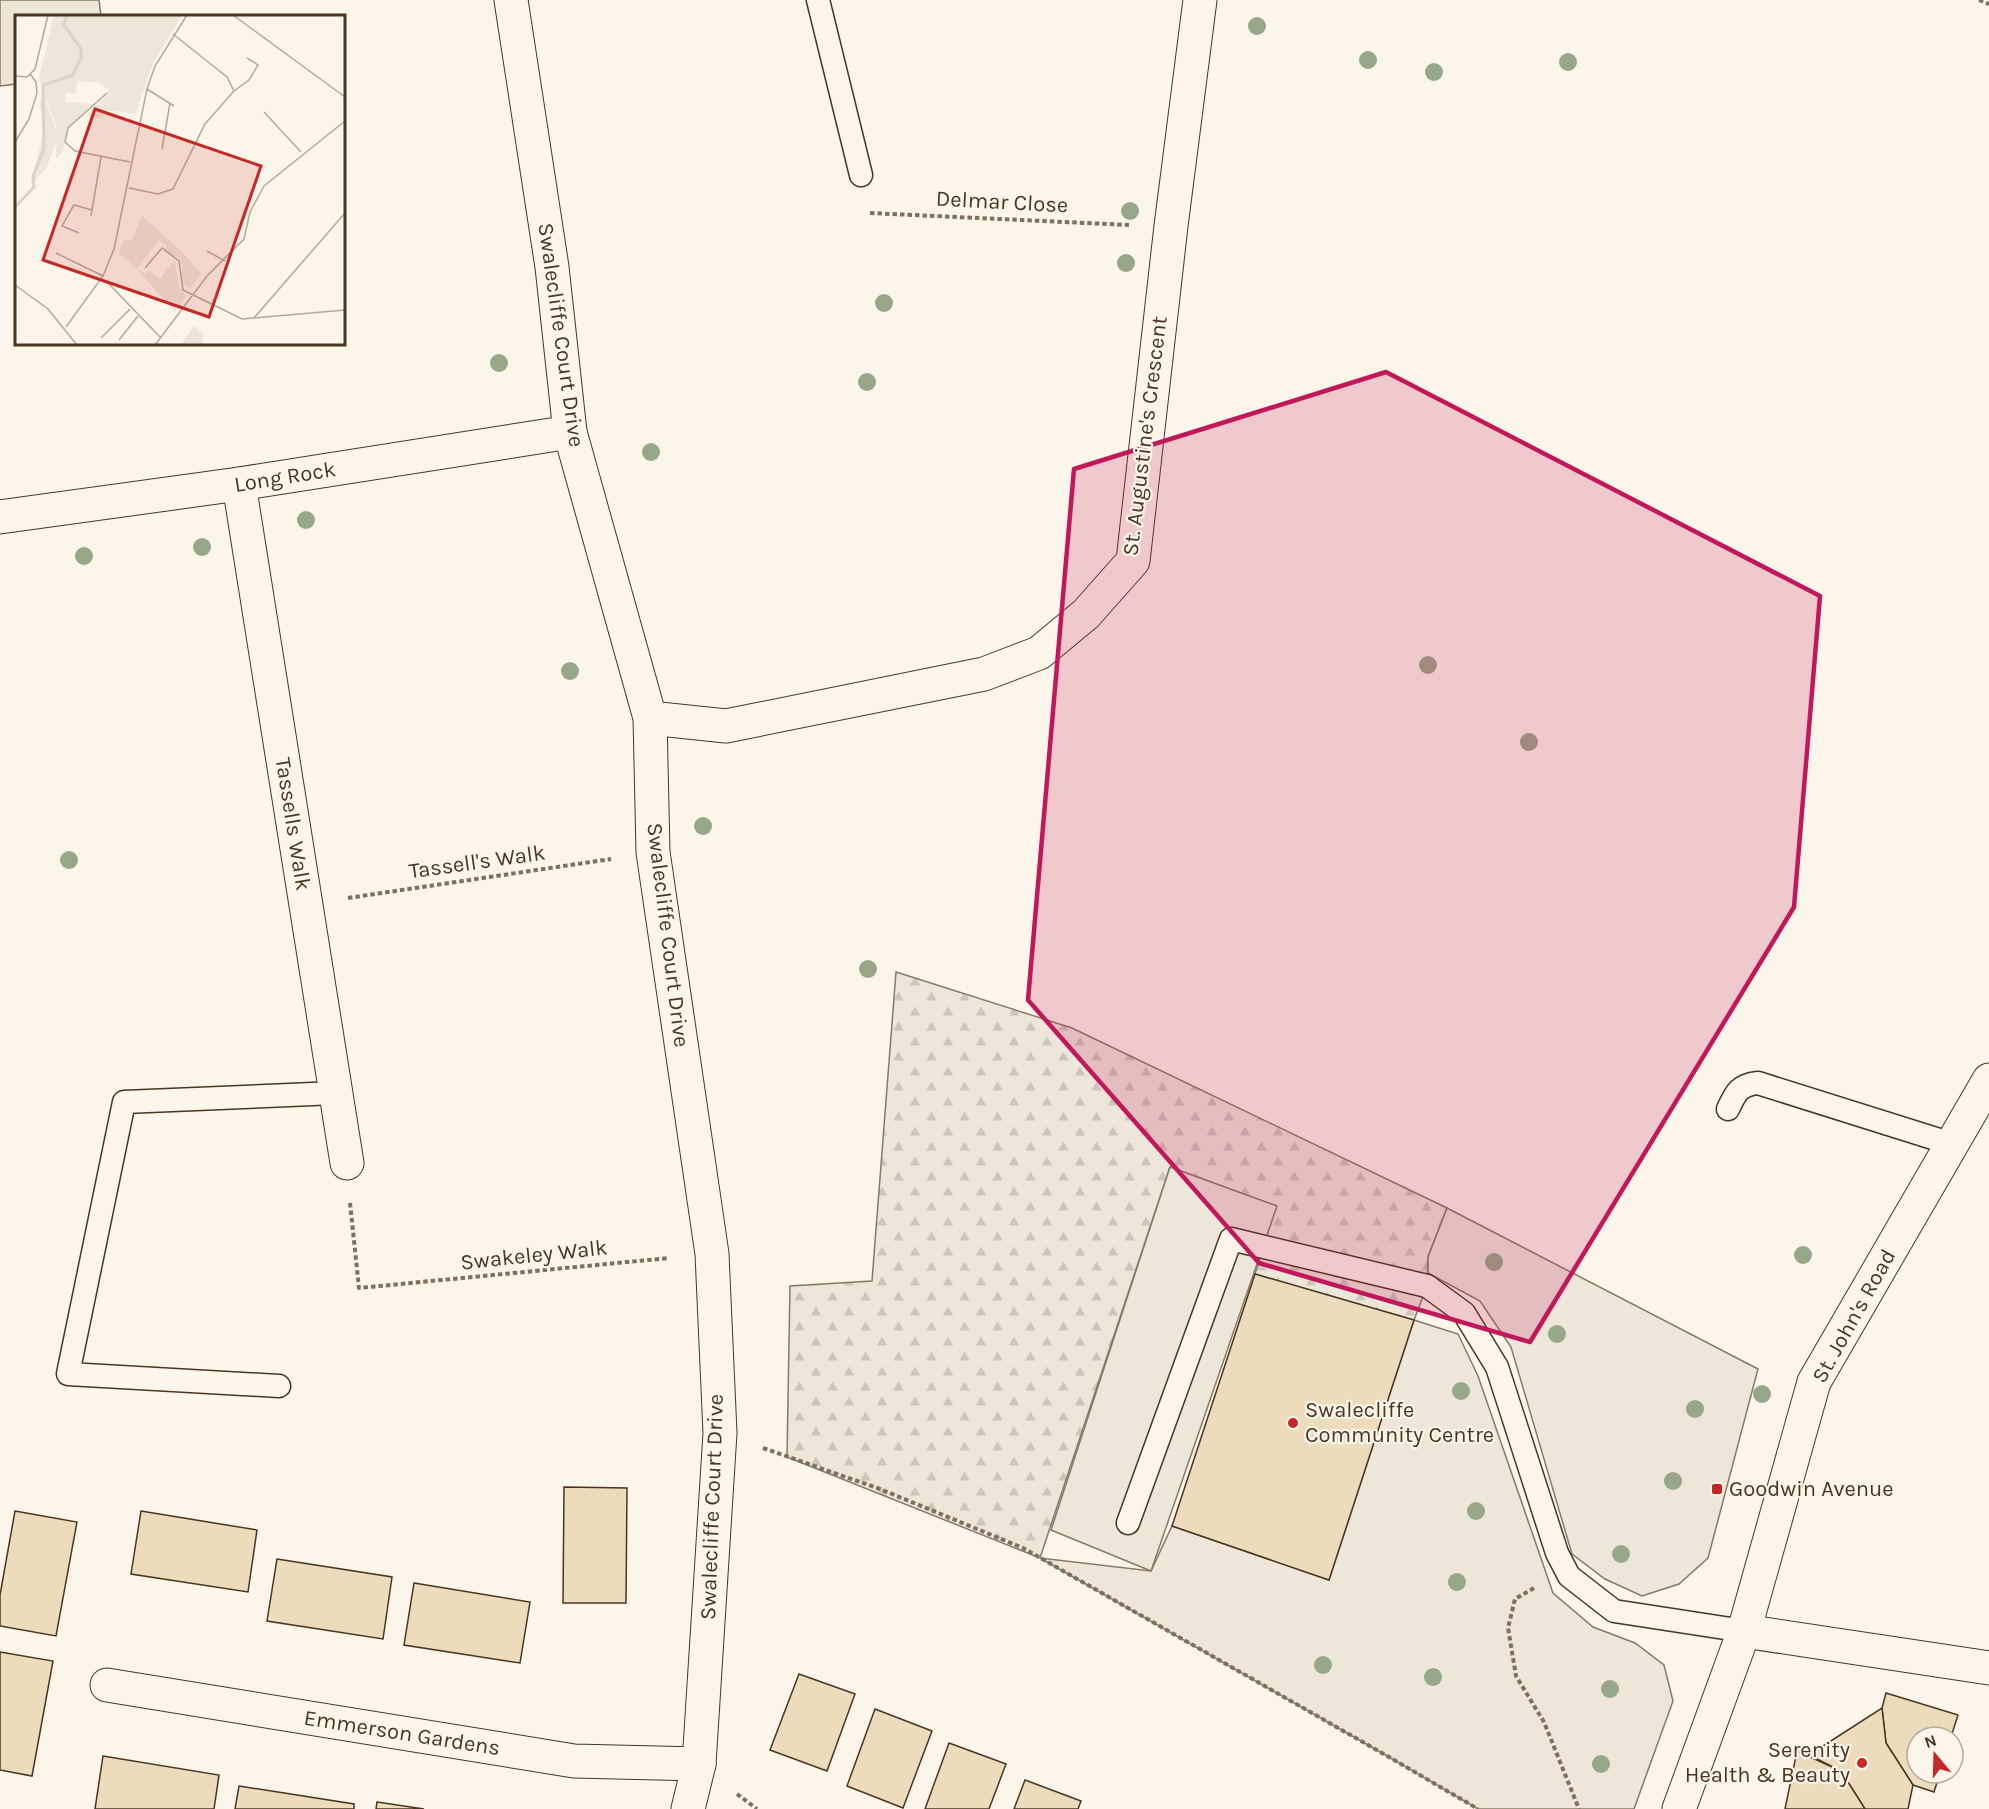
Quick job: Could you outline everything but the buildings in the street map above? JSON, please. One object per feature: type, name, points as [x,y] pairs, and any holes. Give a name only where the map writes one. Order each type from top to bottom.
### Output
[{"type":"street","name":"Swalecliffe Court Drive","points":[[511,0],[552,267],[570,432],[650,718],[653,852],[712,1254],[720,1433],[699,1764],[688,1809]]},
{"type":"street","name":"St. Augustine's Crescent","points":[[650,718],[726,726],[984,674],[1039,653],[1086,614],[1133,561],[1171,226],[1200,0]]},
{"type":"street","name":"Long Rock","points":[[0,518],[239,484],[570,432]]},
{"type":"street","name":"Tassells Walk","points":[[239,484],[346,1164]]},
{"type":"street","name":"St. John's Road","points":[[1679,1809],[1744,1631],[1814,1382],[1989,1080]]},
{"type":"street","points":[[1744,1631],[1989,1668]]},
{"type":"street","name":"Emmerson Gardens","points":[[107,1684],[574,1761],[699,1764]]},
{"type":"lane","points":[[818,0],[861,175]]},
{"type":"lane","points":[[1728,1109],[1736,1093],[1746,1084],[1758,1083],[1952,1144]]},
{"type":"lane","points":[[279,1386],[68,1374],[124,1102],[336,1093]]},
{"type":"lane","points":[[1128,1523],[1231,1239],[1427,1286],[1464,1313],[1497,1366],[1557,1553],[1569,1576],[1614,1611],[1744,1631]]},
{"type":"path","points":[[1979,0],[1989,4]]},
{"type":"path","name":"Delmar Close","points":[[861,175],[870,213],[1171,226]]},
{"type":"path","name":"Tassell's Walk","points":[[305,904],[653,852]]},
{"type":"path","name":"Swakeley Walk","points":[[346,1164],[358,1288],[712,1254]]},
{"type":"path","points":[[720,1433],[880,1489],[1023,1548],[1478,1809]]},
{"type":"path","points":[[1569,1576],[1548,1579],[1515,1599],[1508,1628],[1516,1676],[1544,1722],[1579,1809]]},
{"type":"highlighted area","points":[[1386,372],[1820,596],[1794,907],[1530,1342],[1259,1263],[1028,1000],[1074,469]]},
{"type":"green space","points":[[0,0],[99,0],[101,15],[15,15],[15,84],[0,86]]},
{"type":"green space","points":[[896,972],[1072,1028],[1447,1208],[1428,1257],[1427,1286],[1414,1320],[1255,1274],[1276,1206],[1170,1167],[1040,1558],[787,1457],[790,1286],[872,1281]]},
{"type":"green space","points":[[1447,1208],[1758,1369],[1708,1558],[1679,1584],[1642,1596],[1605,1579],[1572,1554],[1511,1347],[1480,1301],[1428,1273],[1428,1257]]},
{"type":"green space","points":[[1414,1320],[1458,1334],[1478,1376],[1553,1593],[1593,1627],[1635,1643],[1664,1665],[1673,1701],[1634,1809],[1478,1809],[1040,1558],[1151,1571],[1172,1526],[1329,1580]]},
{"type":"shaded area","points":[[1170,1167],[1277,1206],[1151,1571],[1051,1530]]},
{"type":"place","name":"Swalecliffe Community Centre","points":[[1293,1423]]},
{"type":"place","name":"Goodwin Avenue","points":[[1717,1489]]},
{"type":"place","name":"Serenity Health & Beauty","points":[[1862,1763]]}]
